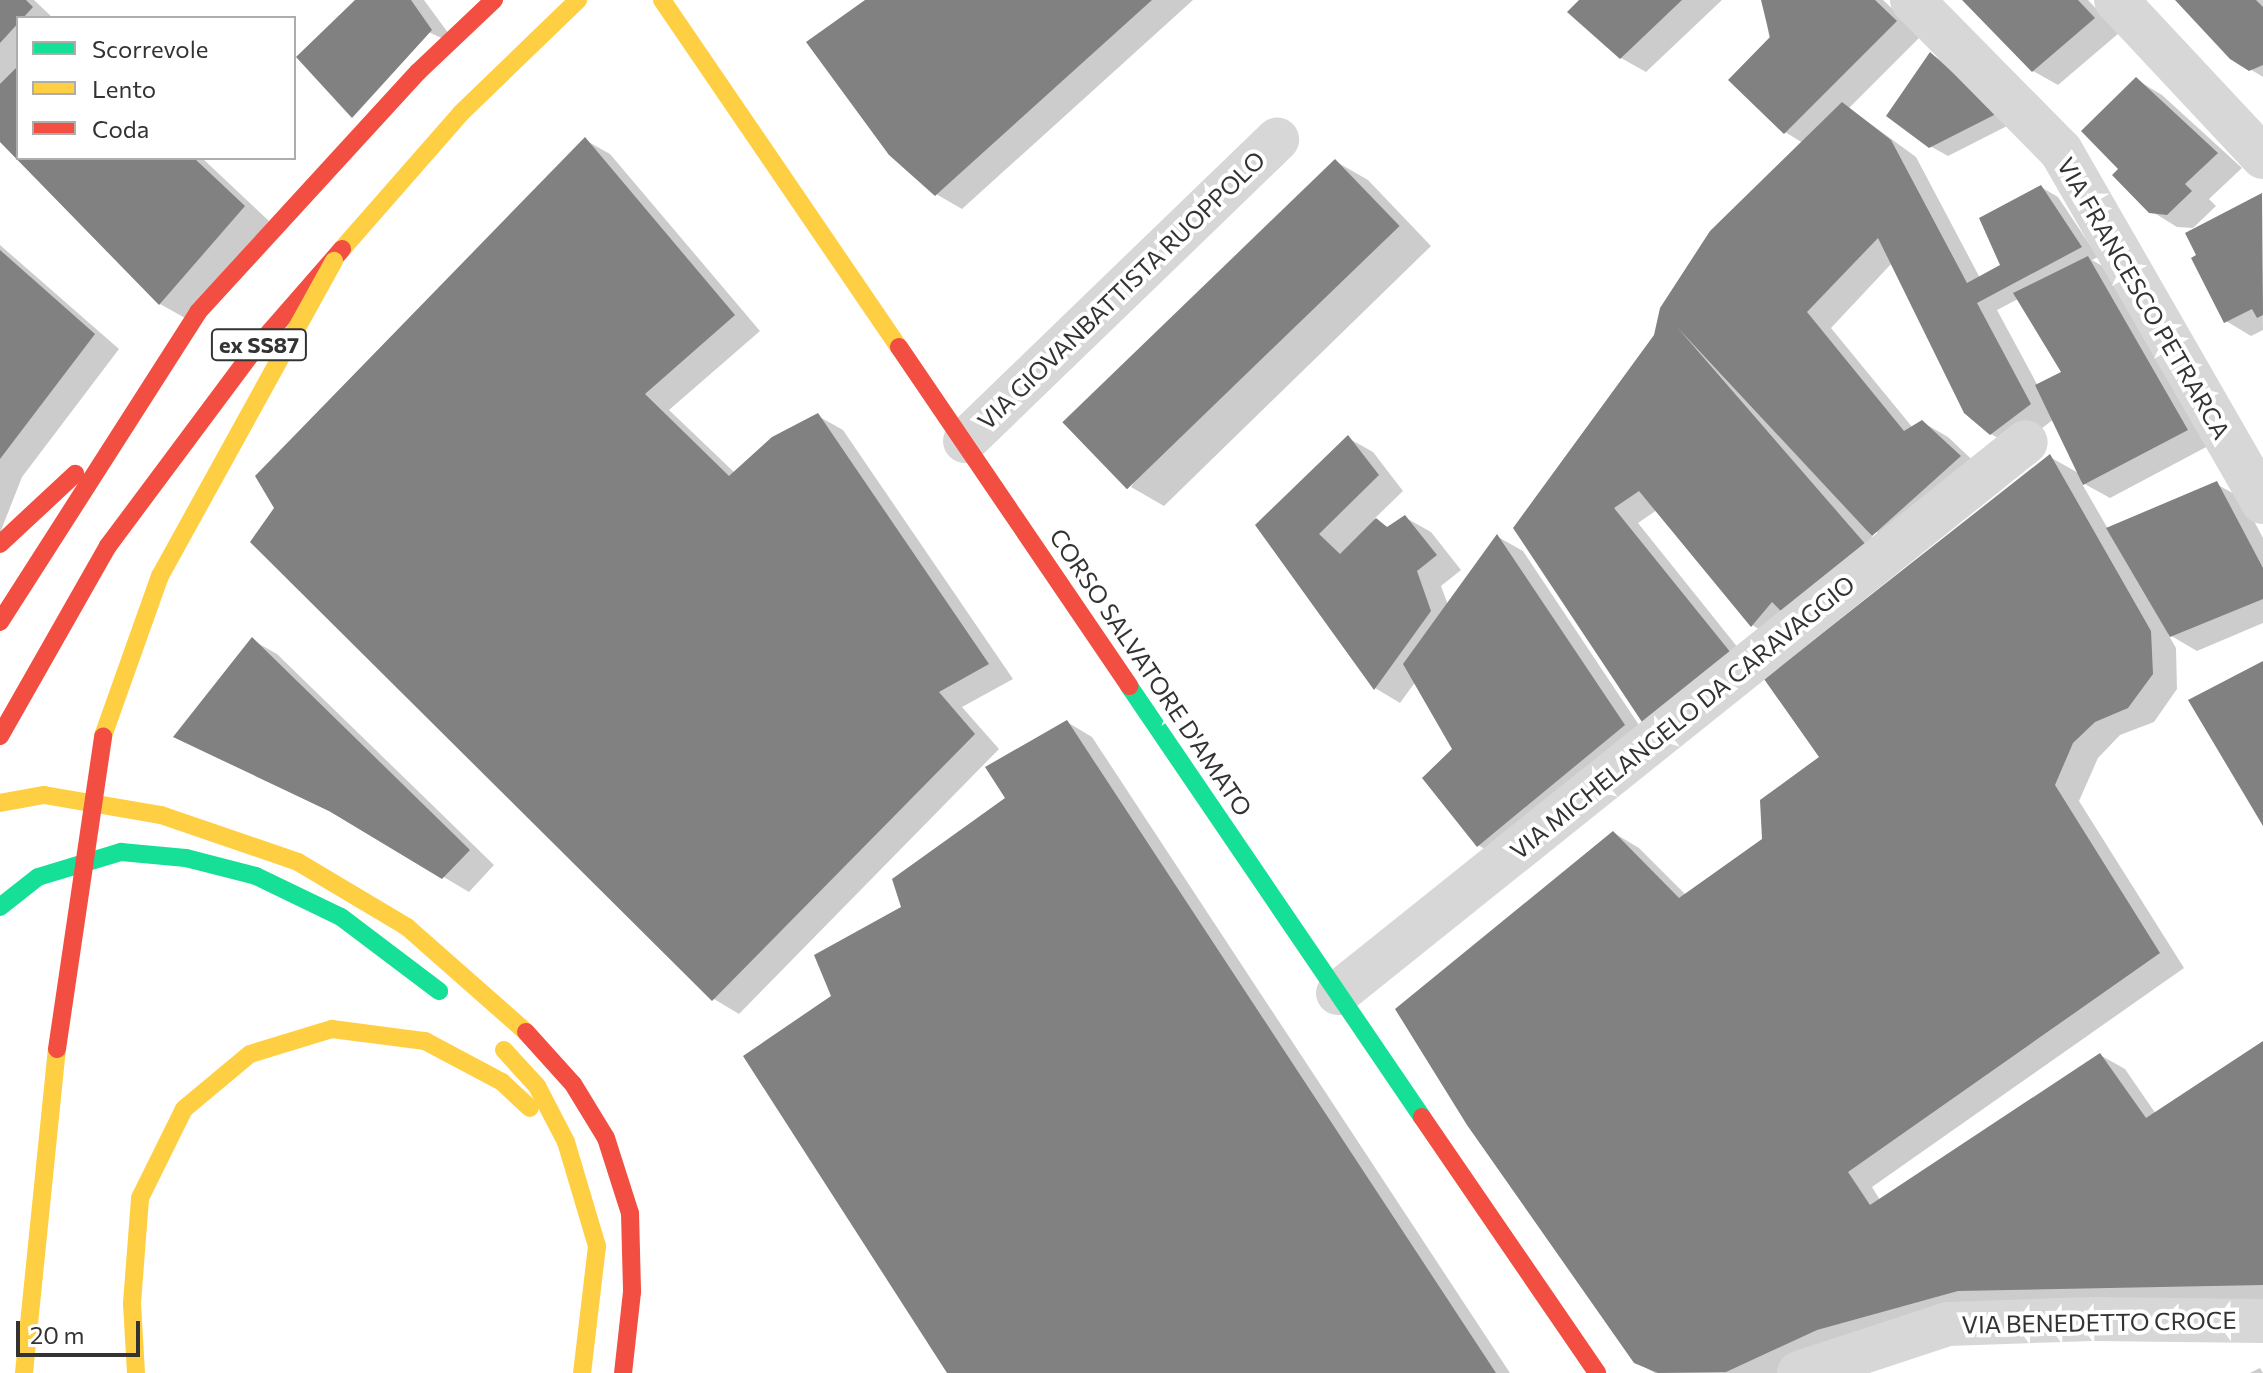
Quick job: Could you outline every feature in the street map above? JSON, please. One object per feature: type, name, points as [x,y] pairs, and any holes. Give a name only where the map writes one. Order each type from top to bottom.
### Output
[{"type":"main road","name":"ex SS87","points":[[0,622],[109,444],[198,312],[418,72],[494,0]]},
{"type":"main road","name":"ex SS87","points":[[0,736],[108,546],[254,350],[461,113],[578,0]]},
{"type":"main road","name":"CORSO SALVATORE D'AMATO","points":[[662,0],[1597,1373]]},
{"type":"main road","points":[[24,1373],[57,1052],[103,733],[160,576],[334,261]]},
{"type":"main road","points":[[0,544],[109,444]]},
{"type":"main road","points":[[0,803],[44,795],[161,815],[298,862],[407,927],[510,1014],[573,1084],[606,1138],[630,1213],[632,1292],[623,1373]]},
{"type":"main road","points":[[0,907],[38,877],[121,852],[186,858],[256,876],[341,917],[458,1007]]},
{"type":"main road","points":[[136,1373],[132,1303],[140,1198],[184,1109],[250,1054],[332,1029],[425,1041],[502,1082],[566,1142]]},
{"type":"main road","points":[[492,1036],[537,1086],[566,1142],[597,1246],[582,1373]]},
{"type":"street","name":"VIA FRANCESCO PETRARCA","points":[[1912,0],[2061,151],[2263,502]]},
{"type":"street","points":[[2116,0],[2263,157]]},
{"type":"street","name":"VIA GIOVANBATTISTA RUOPPOLO","points":[[965,441],[1277,140]]},
{"type":"street","name":"VIA MICHELANGELO DA CARAVAGGIO","points":[[1338,993],[2026,442]]},
{"type":"street","name":"VIA BENEDETTO CROCE","points":[[1799,1373],[1948,1324],[2092,1319],[2263,1321]]},
{"type":"building","points":[[0,0],[26,0],[33,7],[25,16],[16,16],[16,26],[0,43]]},
{"type":"building","points":[[355,0],[411,0],[432,30],[352,118],[296,57]]},
{"type":"building","points":[[865,0],[1152,0],[935,196],[889,155],[806,42]]},
{"type":"building","points":[[1579,0],[1682,0],[1620,59],[1567,12]]},
{"type":"building","points":[[1761,0],[1875,0],[1897,21],[1784,134],[1728,80],[1770,37]]},
{"type":"building","points":[[1962,0],[2078,0],[2095,18],[2032,72]]},
{"type":"building","points":[[2175,0],[2256,0],[2263,7],[2263,65],[2249,71],[2230,59]]},
{"type":"building","points":[[1930,52],[1998,113],[1929,148],[1886,116]]},
{"type":"building","points":[[16,68],[16,158],[0,142],[0,84]]},
{"type":"building","points":[[2136,77],[2218,153],[2185,184],[2192,191],[2167,215],[2149,213],[2112,175],[2118,169],[2081,131]]},
{"type":"building","points":[[1842,102],[1891,140],[1967,283],[2000,265],[1979,218],[2041,185],[2082,247],[1977,303],[2031,404],[1990,435],[1964,413],[1878,238],[1807,312],[1904,431],[1922,420],[1961,456],[1872,536],[1677,327],[1867,546],[1783,613],[1772,602],[1751,627],[1639,491],[1614,508],[1731,653],[1644,725],[1513,528],[1654,335],[1660,308],[1710,231]]},
{"type":"building","points":[[585,137],[735,315],[645,394],[729,476],[772,437],[818,413],[989,664],[939,692],[975,734],[712,1001],[250,542],[274,508],[255,476]]},
{"type":"building","points":[[1335,159],[1400,226],[1127,489],[1062,422]]},
{"type":"building","points":[[18,160],[196,160],[245,206],[159,305]]},
{"type":"building","points":[[2262,193],[2263,315],[2257,318],[2252,309],[2224,323],[2191,258],[2196,255],[2185,233]]},
{"type":"building","points":[[0,250],[95,334],[0,459]]},
{"type":"building","points":[[2088,256],[2188,430],[2083,485],[2035,385],[2061,372],[2013,293]]},
{"type":"building","points":[[1348,435],[1379,475],[1319,534],[1340,554],[1376,518],[1387,527],[1405,515],[1437,555],[1417,571],[1431,611],[1374,690],[1255,525]]},
{"type":"building","points":[[2050,454],[2151,631],[2153,674],[2128,708],[2095,722],[2073,743],[2055,785],[2160,953],[1848,1172],[1870,1205],[2100,1053],[2146,1118],[2263,1041],[2263,1285],[1958,1291],[1817,1330],[1726,1372],[1658,1373],[1634,1363],[1467,1125],[1395,1009],[1613,831],[1679,898],[1762,839],[1760,800],[1819,757],[1764,679]]},
{"type":"building","points":[[2217,481],[2263,568],[2263,599],[2170,637],[2106,528]]},
{"type":"building","points":[[1497,534],[1625,725],[1477,847],[1422,778],[1452,749],[1403,664]]},
{"type":"building","points":[[252,637],[470,850],[442,879],[329,811],[173,737]]},
{"type":"building","points":[[2263,661],[2263,826],[2188,700]]},
{"type":"building","points":[[1067,720],[1496,1373],[947,1373],[743,1056],[831,996],[814,955],[901,907],[892,879],[1005,798],[985,767]]},
{"type":"traffic: fast","points":[[1129,686],[1422,1117]]},
{"type":"traffic: fast","points":[[0,907],[38,877],[121,852],[186,858],[256,876],[341,917],[439,991]]},
{"type":"traffic: slow","points":[[342,249],[461,113],[578,0]]},
{"type":"traffic: slow","points":[[662,0],[899,347]]},
{"type":"traffic: slow","points":[[103,736],[160,576],[334,261]]},
{"type":"traffic: slow","points":[[0,803],[44,795],[161,815],[298,862],[407,927],[526,1032]]},
{"type":"traffic: slow","points":[[136,1373],[132,1303],[140,1198],[184,1109],[250,1054],[332,1029],[425,1041],[502,1082],[530,1108]]},
{"type":"traffic: slow","points":[[24,1373],[57,1049]]},
{"type":"traffic: slow","points":[[504,1050],[537,1086],[566,1142],[597,1246],[582,1373]]},
{"type":"traffic: jam","points":[[0,622],[198,312],[418,72],[494,0]]},
{"type":"traffic: jam","points":[[0,736],[108,546],[254,350],[342,249]]},
{"type":"traffic: jam","points":[[899,347],[1129,686]]},
{"type":"traffic: jam","points":[[0,544],[75,474]]},
{"type":"traffic: jam","points":[[57,1049],[103,736]]},
{"type":"traffic: jam","points":[[526,1032],[573,1084],[606,1138],[630,1213],[632,1292],[623,1373]]},
{"type":"traffic: jam","points":[[1422,1117],[1597,1373]]}]
